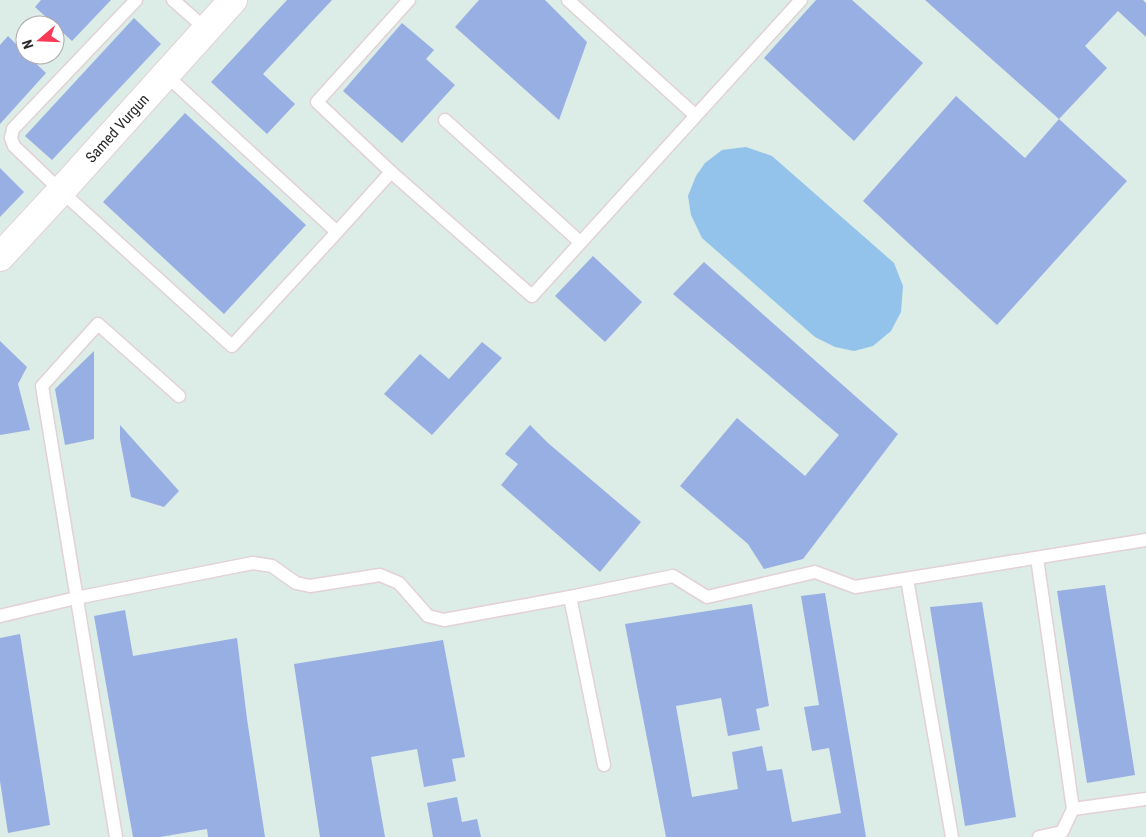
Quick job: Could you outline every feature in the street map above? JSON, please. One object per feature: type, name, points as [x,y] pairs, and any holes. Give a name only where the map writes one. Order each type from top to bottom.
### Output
[{"type":"main road","name":"Samed Vurgun","points":[[0,257],[233,0]]},
{"type":"lane","points":[[136,0],[13,129],[11,138],[14,146],[61,191],[232,346],[391,172]]},
{"type":"lane","points":[[173,0],[207,30]]},
{"type":"lane","points":[[409,0],[317,102],[391,172],[532,296],[801,0]]},
{"type":"lane","points":[[568,0],[695,115]]},
{"type":"lane","points":[[166,75],[337,232]]},
{"type":"lane","points":[[445,120],[580,242]]},
{"type":"lane","points":[[116,837],[42,386],[98,324],[179,396]]},
{"type":"lane","points":[[0,616],[76,598],[253,563],[272,566],[296,583],[310,586],[380,575],[399,583],[428,616],[444,620],[673,576],[707,597],[815,572],[855,587],[1146,540]]},
{"type":"lane","points":[[1037,558],[1073,810],[1062,832],[1039,837]]},
{"type":"lane","points":[[907,579],[952,837]]},
{"type":"lane","points":[[570,597],[604,765]]},
{"type":"lane","points":[[1073,810],[1146,798]]},
{"type":"shaded area","points":[[41,0],[111,0],[72,41],[65,35],[65,15],[44,15],[35,7]]},
{"type":"shaded area","points":[[287,0],[332,0],[263,74],[295,104],[267,134],[211,82]]},
{"type":"shaded area","points":[[479,0],[545,0],[587,42],[559,120],[455,27]]},
{"type":"shaded area","points":[[816,0],[852,0],[923,63],[854,141],[764,58]]},
{"type":"shaded area","points":[[925,0],[1143,0],[1146,3],[1146,37],[1118,11],[1085,46],[1107,68],[1059,119]]},
{"type":"shaded area","points":[[134,18],[161,44],[52,160],[25,136]]},
{"type":"shaded area","points":[[402,23],[434,50],[426,59],[455,85],[402,143],[343,91]]},
{"type":"shaded area","points":[[8,36],[15,43],[15,65],[38,65],[46,73],[0,124],[0,45]]},
{"type":"shaded area","points":[[956,96],[1025,158],[1059,119],[1127,181],[997,325],[863,201]]},
{"type":"shaded area","points":[[185,113],[306,225],[224,314],[103,202]]},
{"type":"shaded area","points":[[746,147],[772,156],[894,263],[903,286],[901,312],[891,331],[873,346],[854,351],[835,347],[815,337],[702,238],[691,215],[688,196],[696,176],[705,163],[722,150]]},
{"type":"shaded area","points":[[0,168],[24,192],[0,217]]},
{"type":"shaded area","points":[[593,256],[642,302],[605,342],[555,296]]},
{"type":"shaded area","points":[[704,262],[898,434],[803,559],[764,569],[748,544],[680,486],[737,418],[805,476],[839,435],[673,294]]},
{"type":"shaded area","points":[[0,341],[27,367],[18,384],[30,430],[0,435]]},
{"type":"shaded area","points":[[482,342],[502,358],[432,435],[384,394],[420,354],[449,379]]},
{"type":"shaded area","points":[[94,351],[94,439],[65,445],[55,389]]},
{"type":"shaded area","points":[[120,425],[179,491],[164,507],[131,497],[120,439]]},
{"type":"shaded area","points":[[530,425],[548,443],[641,522],[600,572],[501,485],[518,464],[505,454]]},
{"type":"shaded area","points":[[1105,585],[1135,775],[1087,783],[1057,591]]},
{"type":"shaded area","points":[[825,593],[866,837],[666,837],[625,624],[752,604],[769,706],[756,709],[760,730],[728,736],[721,698],[676,706],[692,797],[738,789],[732,752],[762,746],[767,771],[782,769],[792,822],[841,813],[829,748],[812,751],[804,707],[819,705],[801,596]]},
{"type":"shaded area","points":[[982,602],[1016,817],[965,826],[930,607]]},
{"type":"shaded area","points":[[125,610],[133,656],[237,638],[265,837],[208,837],[207,829],[160,837],[133,837],[94,616]]},
{"type":"shaded area","points":[[20,634],[50,825],[8,833],[0,781],[0,638]]},
{"type":"shaded area","points":[[443,640],[465,757],[452,759],[456,781],[424,787],[417,749],[371,757],[385,837],[320,837],[294,664]]},
{"type":"shaded area","points":[[457,797],[462,822],[477,819],[481,837],[433,837],[427,803]]}]
